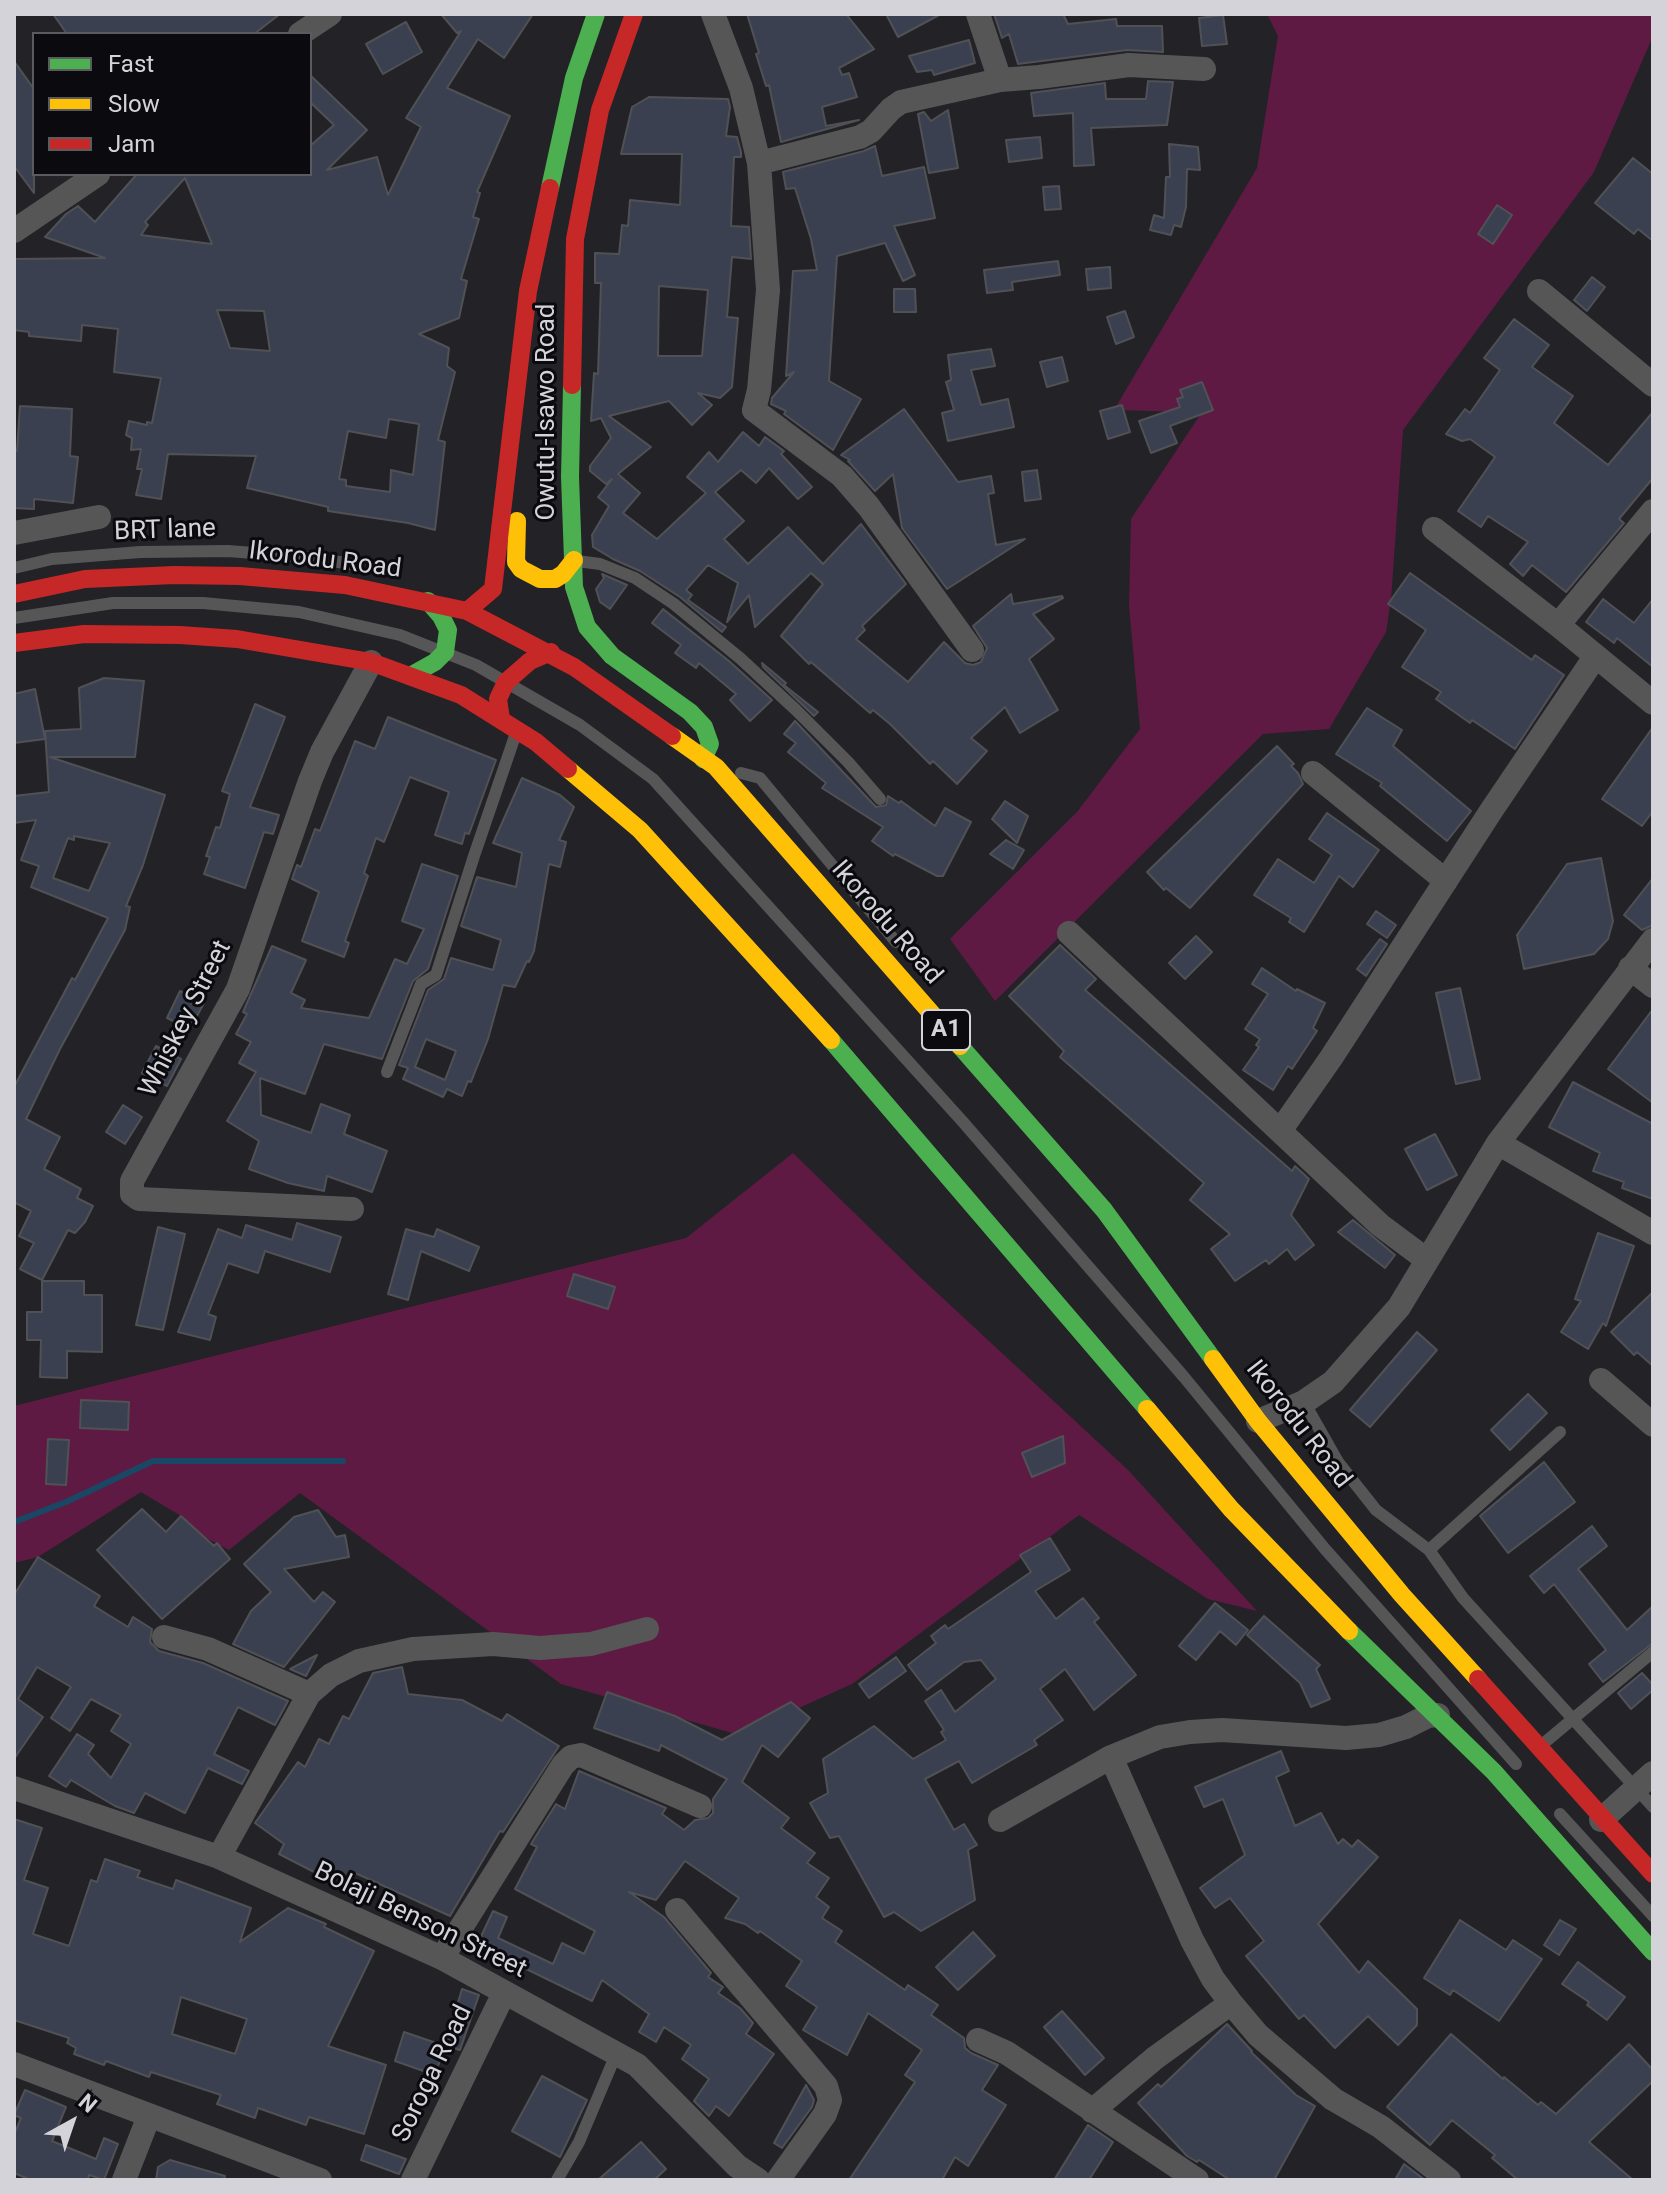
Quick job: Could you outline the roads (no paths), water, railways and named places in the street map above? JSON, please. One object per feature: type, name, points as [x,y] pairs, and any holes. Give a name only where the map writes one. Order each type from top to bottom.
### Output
[{"type":"main road","name":"Owutu-Isawo Road","points":[[459,609],[493,589],[528,291],[574,78],[596,14]]},
{"type":"main road","name":"Owutu-Isawo Road","points":[[634,14],[600,110],[575,239],[570,477],[574,587],[587,627],[612,656],[690,712],[704,727],[710,744],[710,763]]},
{"type":"main road","points":[[517,385],[516,562],[521,569],[540,579],[555,579],[574,560]]},
{"type":"main road","name":"Ikorodu Road","points":[[14,594],[85,579],[197,575],[345,585],[428,596],[551,652],[710,763],[1104,1210],[1258,1421],[1402,1595],[1601,1820],[1653,1874]]},
{"type":"main road","points":[[410,676],[435,662],[445,652],[448,630],[428,596]]},
{"type":"main road","points":[[14,643],[84,634],[180,635],[237,639],[371,662],[461,695],[536,742],[640,830],[699,893],[1013,1250],[1231,1509],[1317,1600],[1494,1772],[1653,1952]]},
{"type":"main road","points":[[501,719],[498,699],[506,682],[530,661],[551,652]]},
{"type":"street","points":[[303,32],[330,14]]},
{"type":"street","points":[[713,14],[741,88],[759,163],[768,290],[759,390],[754,410],[842,476],[869,507],[972,650]]},
{"type":"street","points":[[978,14],[1000,80]]},
{"type":"street","points":[[759,163],[860,137],[871,131],[901,102],[1000,80],[1129,65],[1204,69]]},
{"type":"street","points":[[14,231],[95,176]]},
{"type":"street","points":[[1539,291],[1653,385]]},
{"type":"street","points":[[1558,625],[1653,511]]},
{"type":"street","points":[[14,533],[99,517]]},
{"type":"street","points":[[1434,529],[1653,703]]},
{"type":"street","points":[[1280,1131],[1595,657]]},
{"type":"street","name":"Whiskey Street","points":[[352,1209],[139,1199],[132,1194],[132,1181],[238,989],[310,781],[322,752],[371,662]]},
{"type":"street","points":[[1313,773],[1446,881]]},
{"type":"street","points":[[1069,933],[1380,1225],[1427,1260]]},
{"type":"street","points":[[1258,1421],[1304,1402],[1333,1382],[1399,1307],[1498,1143],[1653,940]]},
{"type":"street","points":[[1630,968],[1653,986]]},
{"type":"street","points":[[1498,1143],[1653,1233]]},
{"type":"street","points":[[1601,1380],[1653,1425]]},
{"type":"street","points":[[219,1857],[309,1694],[331,1675],[359,1661],[413,1649],[493,1644],[540,1648],[591,1644],[647,1629]]},
{"type":"street","points":[[164,1637],[208,1649],[309,1694]]},
{"type":"street","points":[[1000,1820],[1111,1757],[1160,1737],[1222,1730],[1346,1738],[1379,1735],[1438,1715]]},
{"type":"street","points":[[442,1958],[563,1765],[571,1757],[581,1755],[700,1806]]},
{"type":"street","points":[[1111,1757],[1192,1940],[1213,1979],[1231,2003],[1258,2035],[1333,2099],[1381,2127],[1449,2180]]},
{"type":"street","points":[[1601,1820],[1653,1773]]},
{"type":"street","name":"Bolaji Benson Street","points":[[14,1788],[219,1857],[442,1958],[637,2065],[737,2166],[758,2180]]},
{"type":"street","points":[[677,1910],[826,2086],[830,2100],[825,2114],[778,2180]]},
{"type":"street","name":"Soroga Road","points":[[413,2180],[504,1993]]},
{"type":"street","points":[[1092,2111],[1155,2058],[1231,2003]]},
{"type":"street","points":[[978,2040],[1007,2053],[1197,2180]]},
{"type":"street","points":[[14,2064],[320,2180]]},
{"type":"street","points":[[124,2180],[149,2116]]},
{"type":"lane","name":"BRT lane","points":[[14,568],[52,559],[140,552],[228,551],[317,558],[374,569]]},
{"type":"lane","points":[[574,560],[600,564],[635,578],[674,604],[741,659],[796,710],[880,799]]},
{"type":"lane","points":[[14,618],[113,603],[203,603],[299,612],[400,635],[476,665],[506,682],[580,725],[653,779],[963,1122],[1184,1377],[1325,1549],[1524,1774]]},
{"type":"lane","points":[[387,1072],[421,984],[436,975],[518,730]]},
{"type":"lane","points":[[710,763],[760,778],[791,812],[894,937],[914,995]]},
{"type":"lane","points":[[1304,1402],[1338,1462],[1376,1510],[1429,1550],[1463,1598],[1653,1807]]},
{"type":"lane","points":[[1429,1550],[1560,1432]]},
{"type":"lane","points":[[1538,1747],[1653,1652]]},
{"type":"lane","points":[[1556,1809],[1653,1916]]},
{"type":"lane","points":[[557,2180],[579,2142],[617,2052]]},
{"type":"waterway","points":[[14,1522],[66,1502],[153,1461],[343,1461]]}]
